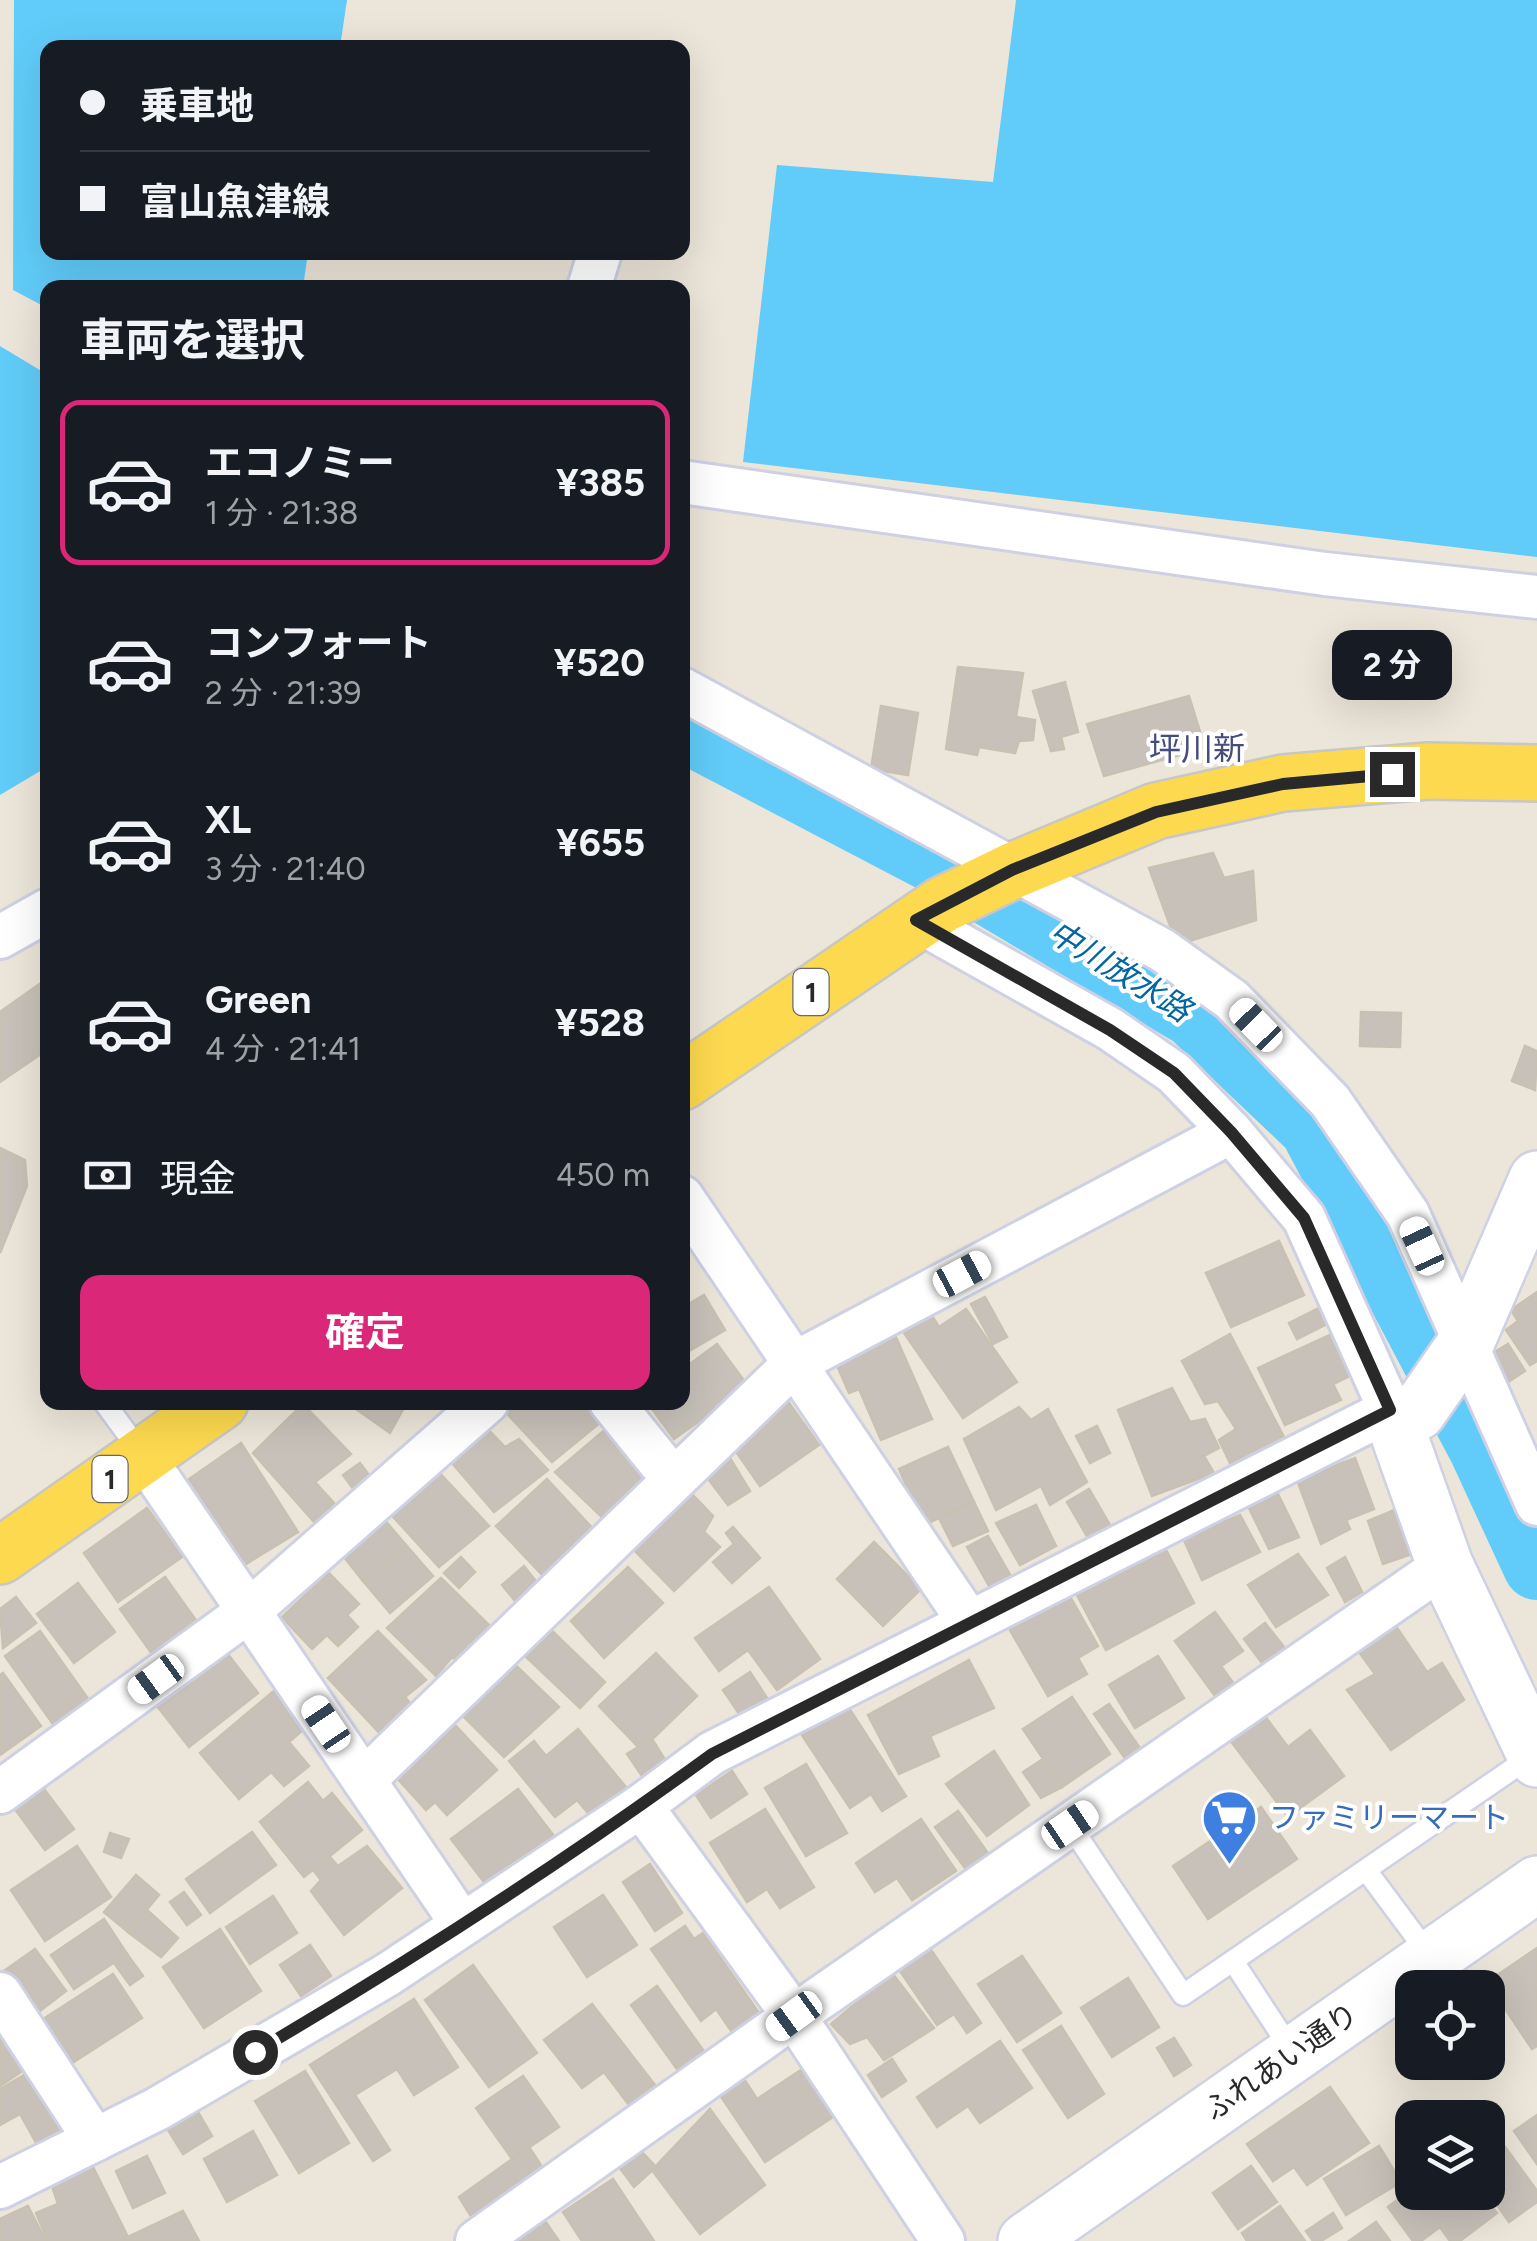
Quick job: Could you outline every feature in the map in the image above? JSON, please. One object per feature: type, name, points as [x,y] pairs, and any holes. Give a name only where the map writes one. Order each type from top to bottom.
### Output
[{"type":"main road","name":"1","points":[[690,1077],[929,913],[1007,873],[1156,812],[1283,784],[1428,770],[1537,774]]},
{"type":"main road","name":"1","points":[[0,1556],[209,1410]]},
{"type":"street","points":[[690,483],[1325,574],[1537,597]]},
{"type":"street","points":[[690,693],[1007,873],[1162,950],[1232,1000],[1330,1101],[1408,1214],[1536,1499]]},
{"type":"street","points":[[929,913],[1174,1073],[1231,1132],[1304,1218],[1404,1422],[1446,1565],[1536,1756]]},
{"type":"street","points":[[0,937],[40,914]]},
{"type":"street","points":[[364,1780],[795,1363],[1231,1132]]},
{"type":"street","points":[[0,2187],[156,2109],[387,1976],[712,1754],[968,1622],[1404,1422],[1464,1345],[1537,1180]]},
{"type":"street","points":[[690,1209],[968,1622]]},
{"type":"street","points":[[0,1792],[249,1611],[478,1410]]},
{"type":"street","points":[[617,1410],[674,1480]]},
{"type":"street","points":[[143,1456],[462,1924]]},
{"type":"street","points":[[477,2241],[794,2016],[1446,1565]]},
{"type":"street","points":[[641,1806],[794,2016],[943,2241]]},
{"type":"street","name":"ふれあい通り","points":[[1026,2241],[1537,1884]]},
{"type":"street","points":[[0,1994],[95,2140]]},
{"type":"lane","points":[[110,1410],[143,1456]]},
{"type":"lane","points":[[1070,1825],[1183,1995],[1536,1756]]},
{"type":"lane","points":[[1366,1870],[1432,1957]]},
{"type":"lane","points":[[1233,1961],[1294,2054]]},
{"type":"water","points":[[14,0],[347,0],[341,40],[40,40],[40,260],[307,260],[304,280],[40,280],[40,304],[13,290]]},
{"type":"water","points":[[1016,0],[1537,0],[1537,557],[743,462],[777,165],[993,182]]},
{"type":"water","points":[[0,346],[40,370],[40,771],[0,795]]},
{"type":"building","points":[[958,667],[1023,673],[1016,717],[1035,720],[1033,740],[1019,741],[1015,753],[979,747],[977,755],[946,749]]},
{"type":"building","points":[[1065,682],[1078,732],[1061,737],[1064,749],[1051,751],[1033,691]]},
{"type":"building","points":[[1189,696],[1205,748],[1104,776],[1087,724]]},
{"type":"building","points":[[881,706],[918,713],[908,775],[871,769]]},
{"type":"building","points":[[1213,853],[1224,878],[1253,871],[1256,920],[1177,945],[1149,868]]},
{"type":"building","points":[[40,984],[40,1054],[0,1082],[0,1012]]},
{"type":"building","points":[[1361,1012],[1401,1013],[1400,1047],[1360,1046]]},
{"type":"building","points":[[1525,1046],[1537,1051],[1535,1090],[1512,1081]]},
{"type":"building","points":[[0,1148],[25,1160],[27,1186],[0,1253]]},
{"type":"building","points":[[1279,1241],[1304,1295],[1231,1327],[1206,1273]]},
{"type":"building","points":[[1537,1292],[1537,1361],[1530,1365],[1506,1330],[1518,1321],[1511,1310]]},
{"type":"building","points":[[704,1295],[725,1330],[690,1350],[690,1303]]},
{"type":"building","points":[[985,1297],[1007,1337],[993,1344],[971,1304]]},
{"type":"building","points":[[1321,1307],[1329,1323],[1297,1339],[1289,1323]]},
{"type":"building","points":[[966,1309],[1017,1382],[963,1418],[902,1330],[929,1311],[939,1327]]},
{"type":"building","points":[[1230,1334],[1285,1439],[1231,1465],[1219,1440],[1236,1429],[1218,1401],[1205,1404],[1182,1361]]},
{"type":"building","points":[[895,1335],[932,1419],[881,1440],[859,1389],[849,1393],[835,1361]]},
{"type":"building","points":[[1330,1335],[1350,1376],[1333,1384],[1341,1400],[1285,1425],[1258,1368]]},
{"type":"building","points":[[717,1344],[748,1386],[674,1439],[653,1410],[690,1410],[690,1364]]},
{"type":"building","points":[[1508,1344],[1525,1371],[1505,1384],[1487,1357]]},
{"type":"building","points":[[1172,1388],[1190,1422],[1205,1419],[1219,1448],[1204,1456],[1214,1473],[1152,1496],[1118,1410]]},
{"type":"building","points":[[789,1403],[819,1445],[760,1486],[730,1443]]},
{"type":"building","points":[[1019,1407],[1031,1420],[1048,1409],[1087,1482],[1050,1505],[1041,1486],[996,1510],[964,1439]]},
{"type":"building","points":[[297,1410],[309,1410],[351,1454],[315,1482],[334,1503],[316,1524],[253,1453]]},
{"type":"building","points":[[357,1410],[403,1410],[390,1433]]},
{"type":"building","points":[[504,1410],[601,1410],[607,1417],[552,1462]]},
{"type":"building","points":[[482,1423],[505,1447],[519,1439],[548,1470],[494,1512],[447,1457]]},
{"type":"building","points":[[1097,1426],[1110,1453],[1090,1463],[1076,1436]]},
{"type":"building","points":[[607,1428],[650,1476],[606,1521],[555,1472]]},
{"type":"building","points":[[241,1443],[298,1532],[246,1564],[189,1479]]},
{"type":"building","points":[[948,1447],[974,1502],[924,1525],[899,1469]]},
{"type":"building","points":[[730,1458],[750,1491],[728,1505],[706,1476]]},
{"type":"building","points":[[1355,1458],[1374,1509],[1346,1520],[1350,1529],[1321,1544],[1297,1480]]},
{"type":"building","points":[[360,1463],[374,1482],[357,1494],[343,1475]]},
{"type":"building","points":[[435,1468],[489,1526],[439,1567],[386,1509]]},
{"type":"building","points":[[547,1479],[596,1532],[545,1578],[496,1526]]},
{"type":"building","points":[[1275,1488],[1299,1537],[1269,1549],[1247,1504]]},
{"type":"building","points":[[1089,1489],[1110,1525],[1088,1538],[1067,1502]]},
{"type":"building","points":[[691,1493],[713,1516],[704,1532],[720,1547],[674,1591],[633,1549]]},
{"type":"building","points":[[974,1502],[988,1531],[953,1546],[939,1518]]},
{"type":"building","points":[[1036,1505],[1056,1546],[1020,1565],[996,1523]]},
{"type":"building","points":[[147,1508],[182,1557],[118,1602],[84,1553]]},
{"type":"building","points":[[1397,1509],[1412,1554],[1383,1564],[1368,1521]]},
{"type":"building","points":[[1240,1515],[1260,1552],[1202,1580],[1183,1538]]},
{"type":"building","points":[[382,1517],[406,1545],[363,1581],[340,1552]]},
{"type":"building","points":[[733,1527],[760,1558],[732,1583],[713,1562],[734,1544],[726,1533]]},
{"type":"building","points":[[988,1536],[1013,1580],[992,1591],[967,1547]]},
{"type":"building","points":[[874,1542],[921,1589],[883,1626],[837,1579]]},
{"type":"building","points":[[406,1545],[433,1576],[390,1613],[363,1581]]},
{"type":"building","points":[[1165,1548],[1194,1603],[1106,1650],[1077,1595]]},
{"type":"building","points":[[1298,1554],[1328,1595],[1276,1627],[1248,1585]]},
{"type":"building","points":[[461,1557],[475,1572],[459,1588],[444,1573]]},
{"type":"building","points":[[1345,1557],[1362,1592],[1345,1602],[1327,1568]]},
{"type":"building","points":[[524,1566],[542,1589],[520,1607],[502,1585]]},
{"type":"building","points":[[628,1567],[663,1603],[604,1658],[571,1621]]},
{"type":"building","points":[[329,1573],[359,1604],[347,1615],[358,1627],[338,1646],[327,1635],[312,1649],[282,1617]]},
{"type":"building","points":[[165,1577],[205,1633],[160,1665],[120,1609]]},
{"type":"building","points":[[441,1578],[498,1634],[463,1666],[452,1657],[436,1676],[387,1628]]},
{"type":"building","points":[[78,1583],[115,1632],[74,1663],[37,1614]]},
{"type":"building","points":[[769,1587],[820,1659],[777,1690],[748,1650],[719,1671],[695,1638]]},
{"type":"building","points":[[1067,1591],[1098,1646],[1078,1658],[1087,1674],[1048,1696],[1007,1625]]},
{"type":"building","points":[[16,1597],[36,1623],[3,1648],[0,1609]]},
{"type":"building","points":[[1215,1612],[1243,1651],[1221,1666],[1236,1687],[1218,1700],[1175,1641]]},
{"type":"building","points":[[1393,1622],[1427,1672],[1442,1663],[1464,1700],[1391,1750],[1347,1690],[1375,1674],[1359,1652]]},
{"type":"building","points":[[1265,1623],[1284,1647],[1262,1663],[1244,1639]]},
{"type":"building","points":[[549,1628],[605,1682],[580,1708],[523,1654]]},
{"type":"building","points":[[40,1631],[91,1703],[55,1727],[5,1656]]},
{"type":"building","points":[[378,1631],[426,1680],[405,1697],[419,1714],[387,1741],[328,1678]]},
{"type":"building","points":[[227,1653],[258,1693],[189,1747],[157,1706]]},
{"type":"building","points":[[656,1653],[697,1696],[641,1750],[599,1706]]},
{"type":"building","points":[[1158,1656],[1184,1698],[1135,1728],[1109,1685]]},
{"type":"building","points":[[508,1658],[559,1707],[504,1757],[458,1711]]},
{"type":"building","points":[[969,1660],[994,1708],[930,1736],[939,1756],[899,1774],[868,1715]]},
{"type":"building","points":[[750,1672],[769,1701],[742,1718],[723,1690]]},
{"type":"building","points":[[3,1673],[41,1726],[0,1755],[0,1675]]},
{"type":"building","points":[[275,1690],[306,1727],[289,1742],[309,1766],[284,1786],[271,1772],[239,1799],[200,1753]]},
{"type":"building","points":[[1072,1697],[1110,1754],[1062,1787],[1023,1729]]},
{"type":"building","points":[[1109,1704],[1142,1751],[1127,1761],[1094,1714]]},
{"type":"building","points":[[847,1705],[906,1796],[882,1811],[871,1794],[850,1808],[802,1735]]},
{"type":"building","points":[[1264,1715],[1288,1747],[1310,1730],[1344,1776],[1288,1817],[1230,1740]]},
{"type":"building","points":[[456,1726],[497,1770],[447,1815],[435,1802],[426,1810],[398,1779]]},
{"type":"building","points":[[578,1729],[630,1792],[594,1820],[577,1800],[555,1817],[509,1761],[534,1741],[546,1756]]},
{"type":"building","points":[[652,1739],[667,1763],[644,1779],[627,1754]]},
{"type":"building","points":[[994,1751],[1029,1805],[987,1836],[946,1784]]},
{"type":"building","points":[[1043,1759],[1062,1787],[1041,1798],[1023,1772]]},
{"type":"building","points":[[806,1764],[847,1833],[806,1856],[765,1788]]},
{"type":"building","points":[[732,1771],[747,1794],[711,1818],[696,1795]]},
{"type":"building","points":[[308,1782],[323,1801],[332,1793],[362,1830],[304,1877],[260,1822]]},
{"type":"building","points":[[41,1785],[74,1829],[45,1850],[12,1805]]},
{"type":"building","points":[[518,1789],[554,1836],[487,1886],[451,1839]]},
{"type":"building","points":[[1261,1807],[1297,1859],[1208,1919],[1173,1866]]},
{"type":"building","points":[[765,1809],[814,1887],[780,1908],[767,1889],[747,1902],[710,1843]]},
{"type":"building","points":[[958,1811],[990,1856],[968,1872],[935,1827]]},
{"type":"building","points":[[921,1819],[956,1871],[912,1900],[897,1878],[875,1892],[856,1863]]},
{"type":"building","points":[[252,1832],[276,1865],[210,1913],[186,1879]]},
{"type":"building","points":[[110,1833],[129,1839],[121,1858],[104,1852]]},
{"type":"building","points":[[77,1846],[111,1897],[45,1941],[11,1890]]},
{"type":"building","points":[[367,1846],[402,1888],[344,1935],[311,1891],[321,1880],[313,1870],[329,1856],[338,1866]]},
{"type":"building","points":[[650,1864],[682,1913],[655,1931],[623,1882]]},
{"type":"building","points":[[136,1875],[159,1895],[128,1932],[104,1912]]},
{"type":"building","points":[[184,1892],[201,1915],[187,1925],[170,1902]]},
{"type":"building","points":[[603,1895],[637,1945],[587,1977],[554,1927]]},
{"type":"building","points":[[273,1896],[297,1933],[250,1964],[226,1927]]},
{"type":"building","points":[[147,1910],[178,1938],[161,1957],[128,1932]]},
{"type":"building","points":[[104,1919],[127,1954],[74,1989],[51,1955]]},
{"type":"building","points":[[685,1926],[694,1939],[703,1933],[759,2013],[732,2032],[716,2009],[701,2021],[651,1949]]},
{"type":"building","points":[[220,1929],[261,1991],[204,2028],[163,1967]]},
{"type":"building","points":[[310,1945],[331,1976],[301,1996],[280,1965]]},
{"type":"building","points":[[929,1947],[981,2023],[967,2033],[954,2014],[937,2025],[898,1968]]},
{"type":"building","points":[[1537,1948],[1537,2046],[1532,2049],[1505,2009],[1505,1970]]},
{"type":"building","points":[[35,1949],[66,1991],[36,2014],[4,1971]]},
{"type":"building","points":[[127,1954],[143,1976],[130,1985],[114,1963]]},
{"type":"building","points":[[1022,1956],[1061,2013],[1017,2042],[978,1984]]},
{"type":"building","points":[[473,1965],[537,2053],[489,2087],[425,2000]]},
{"type":"building","points":[[892,1973],[934,2028],[884,2060],[867,2037],[850,2044],[831,2024]]},
{"type":"building","points":[[113,1974],[142,2018],[69,2065],[40,2021]]},
{"type":"building","points":[[1128,1978],[1159,2027],[1112,2057],[1081,2008]]},
{"type":"building","points":[[657,1986],[708,2057],[682,2076],[631,2005]]},
{"type":"building","points":[[414,1999],[458,2067],[414,2095],[397,2069],[355,2095],[390,2150],[373,2161],[310,2065]]},
{"type":"building","points":[[592,2004],[655,2085],[629,2105],[604,2072],[582,2088],[544,2040]]},
{"type":"building","points":[[0,2021],[30,2066],[0,2086]]},
{"type":"building","points":[[1061,2026],[1104,2094],[1068,2118],[1023,2050]]},
{"type":"building","points":[[1174,2038],[1191,2065],[1174,2076],[1157,2048]]},
{"type":"building","points":[[1000,2041],[1032,2088],[980,2123],[968,2106],[937,2127],[917,2097]]},
{"type":"building","points":[[892,2059],[906,2081],[882,2097],[868,2075]]},
{"type":"building","points":[[804,2068],[836,2115],[765,2162],[718,2092],[742,2076],[757,2099]]},
{"type":"building","points":[[33,2070],[66,2131],[38,2146],[20,2114],[0,2125],[0,2089]]},
{"type":"building","points":[[305,2071],[349,2143],[299,2173],[255,2101]]},
{"type":"building","points":[[523,2076],[559,2127],[512,2159],[476,2108]]},
{"type":"building","points":[[1330,2087],[1369,2143],[1307,2185],[1294,2167],[1273,2181],[1247,2144]]},
{"type":"building","points":[[710,2109],[765,2185],[700,2234],[652,2170]]},
{"type":"building","points":[[198,2112],[212,2136],[183,2154],[168,2130]]},
{"type":"building","points":[[1537,2115],[1537,2164],[1514,2131]]},
{"type":"building","points":[[253,2131],[277,2175],[227,2202],[204,2159]]},
{"type":"building","points":[[1379,2146],[1395,2172],[1395,2186],[1346,2215],[1324,2179]]},
{"type":"building","points":[[529,2147],[546,2173],[474,2221],[459,2197]]},
{"type":"building","points":[[1505,2147],[1537,2191],[1537,2202],[1509,2222],[1501,2210],[1505,2210]]},
{"type":"building","points":[[640,2150],[656,2167],[634,2187],[616,2163]]},
{"type":"building","points":[[147,2156],[165,2193],[133,2208],[116,2171]]},
{"type":"building","points":[[92,2165],[128,2237],[119,2241],[48,2241],[36,2213],[58,2204],[51,2183]]},
{"type":"building","points":[[1251,2166],[1277,2202],[1238,2229],[1213,2193]]},
{"type":"building","points":[[613,2179],[654,2241],[582,2241],[563,2212]]},
{"type":"building","points":[[1395,2202],[1395,2210],[1497,2213],[1460,2241],[1450,2241],[1440,2227],[1421,2241],[1413,2241],[1388,2207]]},
{"type":"building","points":[[28,2206],[46,2241],[0,2241],[0,2219]]},
{"type":"building","points":[[1280,2206],[1305,2241],[1247,2241],[1242,2233]]},
{"type":"building","points":[[183,2211],[199,2241],[119,2241],[128,2237]]},
{"type":"building","points":[[1333,2213],[1342,2228],[1321,2241],[1313,2241],[1306,2231]]},
{"type":"building","points":[[545,2221],[559,2241],[517,2241]]},
{"type":"building","points":[[1376,2222],[1390,2241],[1349,2241]]},
{"type":"waterway","name":"中川放水路","points":[[690,731],[936,860],[1194,1014],[1313,1127],[1482,1447],[1537,1566]]},
{"type":"place","name":"ファミリーマート","points":[[1230,1867]]},
{"type":"district","name":"坪川新","points":[[1197,749]]},
{"type":"route","points":[[255,2052],[387,1976],[712,1754],[1390,1410],[1304,1218],[1231,1132],[1174,1073],[1110,1030],[916,920],[1012,870],[1156,812],[1283,784],[1392,774]]}]
